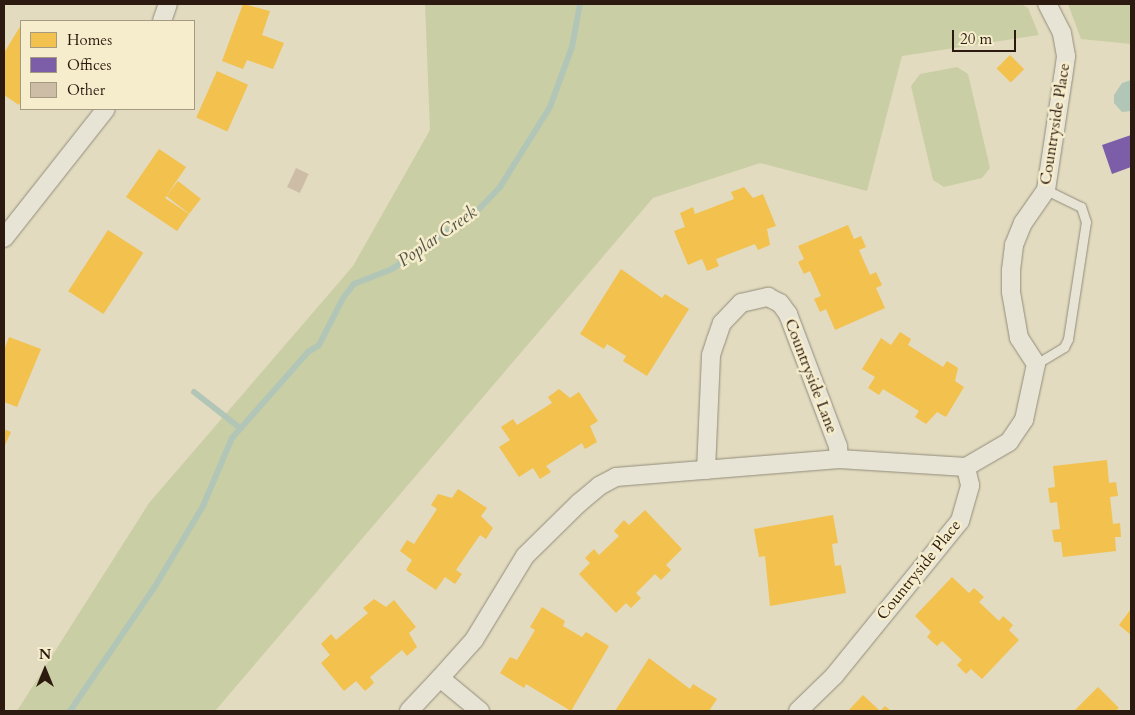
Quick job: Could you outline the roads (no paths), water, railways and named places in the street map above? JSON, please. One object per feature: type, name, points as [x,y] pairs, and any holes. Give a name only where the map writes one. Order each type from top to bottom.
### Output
[{"type":"street","points":[[162,20],[168,4]]},
{"type":"street","name":"Countryside Place","points":[[1036,364],[1017,333],[1010,292],[1014,245],[1023,223],[1046,190],[1066,56],[1062,32],[1047,4]]},
{"type":"street","points":[[4,238],[105,110]]},
{"type":"street","name":"Countryside Lane","points":[[706,470],[711,355],[722,323],[741,303],[768,297],[780,303],[788,314],[838,446],[839,458]]},
{"type":"street","points":[[966,467],[1009,442],[1024,420],[1036,364]]},
{"type":"street","name":"Countryside Lane","points":[[409,711],[474,640],[525,556],[599,486],[616,477],[839,458],[966,467]]},
{"type":"street","name":"Countryside Place","points":[[798,711],[834,676],[960,521],[970,484],[966,467]]},
{"type":"street","points":[[440,678],[480,711]]},
{"type":"lane","points":[[1036,364],[1064,347],[1068,339],[1086,222],[1081,207],[1046,190]]},
{"type":"waterway","name":"Poplar Creek","points":[[70,711],[154,588],[203,506],[232,438],[308,352],[319,345],[343,298],[354,284],[392,269],[478,210],[500,187],[550,107],[572,47],[580,4]]},
{"type":"waterway","points":[[194,392],[239,427]]}]
